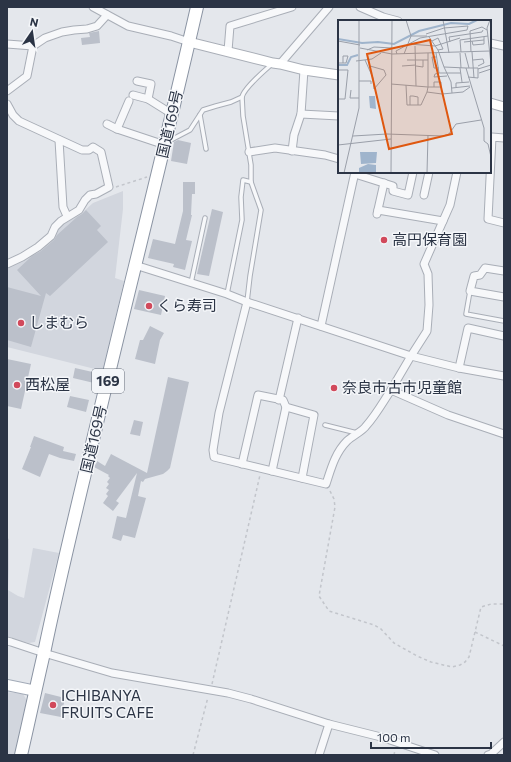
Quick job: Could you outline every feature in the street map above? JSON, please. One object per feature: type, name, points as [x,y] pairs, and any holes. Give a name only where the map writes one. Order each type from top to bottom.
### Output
[{"type":"highway","name":"国道169号","points":[[21,755],[87,464],[198,7]]},
{"type":"main road","points":[[7,685],[36,691]]},
{"type":"street","points":[[95,7],[128,26],[304,70],[338,75]]},
{"type":"street","points":[[228,51],[230,26],[292,7]]},
{"type":"street","points":[[276,63],[329,7]]},
{"type":"street","points":[[360,7],[382,19]]},
{"type":"street","points":[[7,44],[33,46],[45,38],[62,32],[87,29],[97,26],[107,15]]},
{"type":"street","points":[[491,43],[504,46]]},
{"type":"street","points":[[7,91],[27,76],[33,46]]},
{"type":"street","points":[[292,151],[294,135],[300,114],[304,70]]},
{"type":"street","points":[[137,81],[151,84],[148,99]]},
{"type":"street","points":[[117,129],[131,98],[148,99],[172,114]]},
{"type":"street","points":[[491,103],[504,107]]},
{"type":"street","points":[[7,104],[13,115],[19,121],[82,150],[89,150],[93,147],[101,152],[109,187],[96,194],[90,195],[84,200],[79,210],[67,216],[58,224],[51,236],[38,247],[22,258],[7,264]]},
{"type":"street","points":[[300,114],[338,116]]},
{"type":"street","points":[[107,124],[117,129],[165,145]]},
{"type":"street","points":[[491,158],[492,137],[504,138]]},
{"type":"street","points":[[59,140],[63,207],[67,216]]},
{"type":"street","points":[[249,152],[275,148],[325,155],[338,159]]},
{"type":"street","points":[[321,326],[355,173],[393,186],[393,191],[408,195],[413,173]]},
{"type":"street","points":[[424,195],[429,173]]},
{"type":"street","points":[[248,302],[219,413],[213,450],[214,456],[326,484],[334,459],[346,442],[366,428],[427,331],[429,305],[428,274],[424,264],[450,205],[457,173]]},
{"type":"street","points":[[490,173],[488,219],[504,223]]},
{"type":"street","points":[[384,183],[377,212],[443,221]]},
{"type":"street","points":[[135,265],[191,284],[227,294],[411,356],[459,368],[504,376]]},
{"type":"street","points":[[504,271],[485,268],[480,275],[474,276],[470,291],[504,297]]},
{"type":"street","points":[[279,400],[298,318]]},
{"type":"street","points":[[459,368],[468,328],[504,336]]},
{"type":"street","points":[[391,390],[448,415],[504,434]]},
{"type":"street","points":[[242,464],[258,395],[282,400],[286,407],[272,471]]},
{"type":"street","points":[[286,407],[314,415],[302,478]]},
{"type":"street","points":[[7,641],[112,673],[251,698],[329,724],[381,737],[435,755]]},
{"type":"street","points":[[319,755],[329,724]]},
{"type":"street","points":[[488,755],[504,742]]},
{"type":"lane","points":[[248,302],[250,276],[261,210],[251,182],[251,165],[243,116],[242,97],[243,93],[257,77],[276,63]]},
{"type":"lane","points":[[165,145],[190,130],[203,110],[231,102],[242,97]]},
{"type":"lane","points":[[200,115],[206,149]]},
{"type":"lane","points":[[227,294],[242,220],[241,197],[244,180],[251,182]]},
{"type":"lane","points":[[191,284],[205,218]]},
{"type":"lane","points":[[470,291],[466,314],[504,321]]},
{"type":"lane","points":[[325,425],[357,433]]},
{"type":"path","points":[[109,187],[111,188],[158,174]]},
{"type":"path","points":[[193,755],[210,690],[261,468]]},
{"type":"path","points":[[326,484],[334,499],[335,507],[319,596],[329,611],[374,625],[381,629],[394,643],[417,656],[431,662],[452,667],[460,666],[468,657],[481,607],[491,604],[504,604]]},
{"type":"path","points":[[475,632],[504,646]]},
{"type":"shaded area","points":[[123,191],[123,209],[115,278],[124,281],[103,371],[7,347],[7,268],[12,264],[25,260],[44,247],[59,227],[82,213],[93,203]]},
{"type":"shaded area","points":[[7,538],[9,539],[8,590],[24,598],[33,548],[59,553],[35,642],[29,643],[7,638]]},
{"type":"shaded area","points":[[7,692],[23,694],[29,704],[16,755],[7,755]]},
{"type":"building","points":[[99,31],[100,43],[82,45],[81,38],[90,37],[89,33]]},
{"type":"building","points":[[178,140],[191,143],[187,164],[171,161],[174,142]]},
{"type":"building","points":[[183,182],[195,182],[195,194],[192,194],[192,215],[186,240],[192,241],[185,270],[173,267],[174,264],[148,258],[153,239],[175,244],[183,211]]},
{"type":"building","points":[[212,209],[223,212],[209,276],[197,274]]},
{"type":"building","points":[[86,210],[101,226],[97,230],[108,242],[50,296],[46,293],[31,347],[7,340],[7,287],[41,296],[17,270],[32,256],[41,251],[54,240],[57,235]]},
{"type":"building","name":"くら寿司","points":[[139,290],[165,296],[161,315],[134,309]]},
{"type":"building","points":[[150,326],[164,333],[160,340],[155,364],[135,359],[140,340],[143,340]]},
{"type":"building","name":"西松屋","points":[[7,359],[31,364],[21,409],[7,406]]},
{"type":"building","points":[[75,368],[97,373],[94,383],[73,378]]},
{"type":"building","points":[[168,377],[189,382],[170,468],[163,474],[145,479],[143,482],[141,481],[138,496],[146,498],[135,538],[123,535],[121,541],[112,538],[117,516],[126,518],[137,473],[116,501],[119,503],[113,511],[103,503],[108,496],[106,494],[109,490],[106,488],[109,484],[107,482],[110,478],[108,476],[109,475],[94,467],[97,461],[105,466],[111,454],[147,473]]},
{"type":"building","points":[[70,396],[89,400],[86,412],[67,407]]},
{"type":"building","points":[[134,420],[143,422],[140,436],[130,434]]},
{"type":"building","points":[[34,436],[64,447],[63,451],[76,454],[74,461],[49,454],[40,477],[22,469]]},
{"type":"building","name":"ICHIBANYA FRUITS CAFE","points":[[45,693],[65,698],[61,717],[40,713]]},
{"type":"place","name":"高円保育園","points":[[384,240]]},
{"type":"place","name":"くら寿司","points":[[149,306]]},
{"type":"place","name":"しまむら","points":[[21,323]]},
{"type":"place","name":"西松屋","points":[[17,385]]},
{"type":"place","name":"奈良市古市児童館","points":[[334,388]]},
{"type":"place","name":"ICHIBANYA FRUITS CAFE","points":[[53,705]]}]
